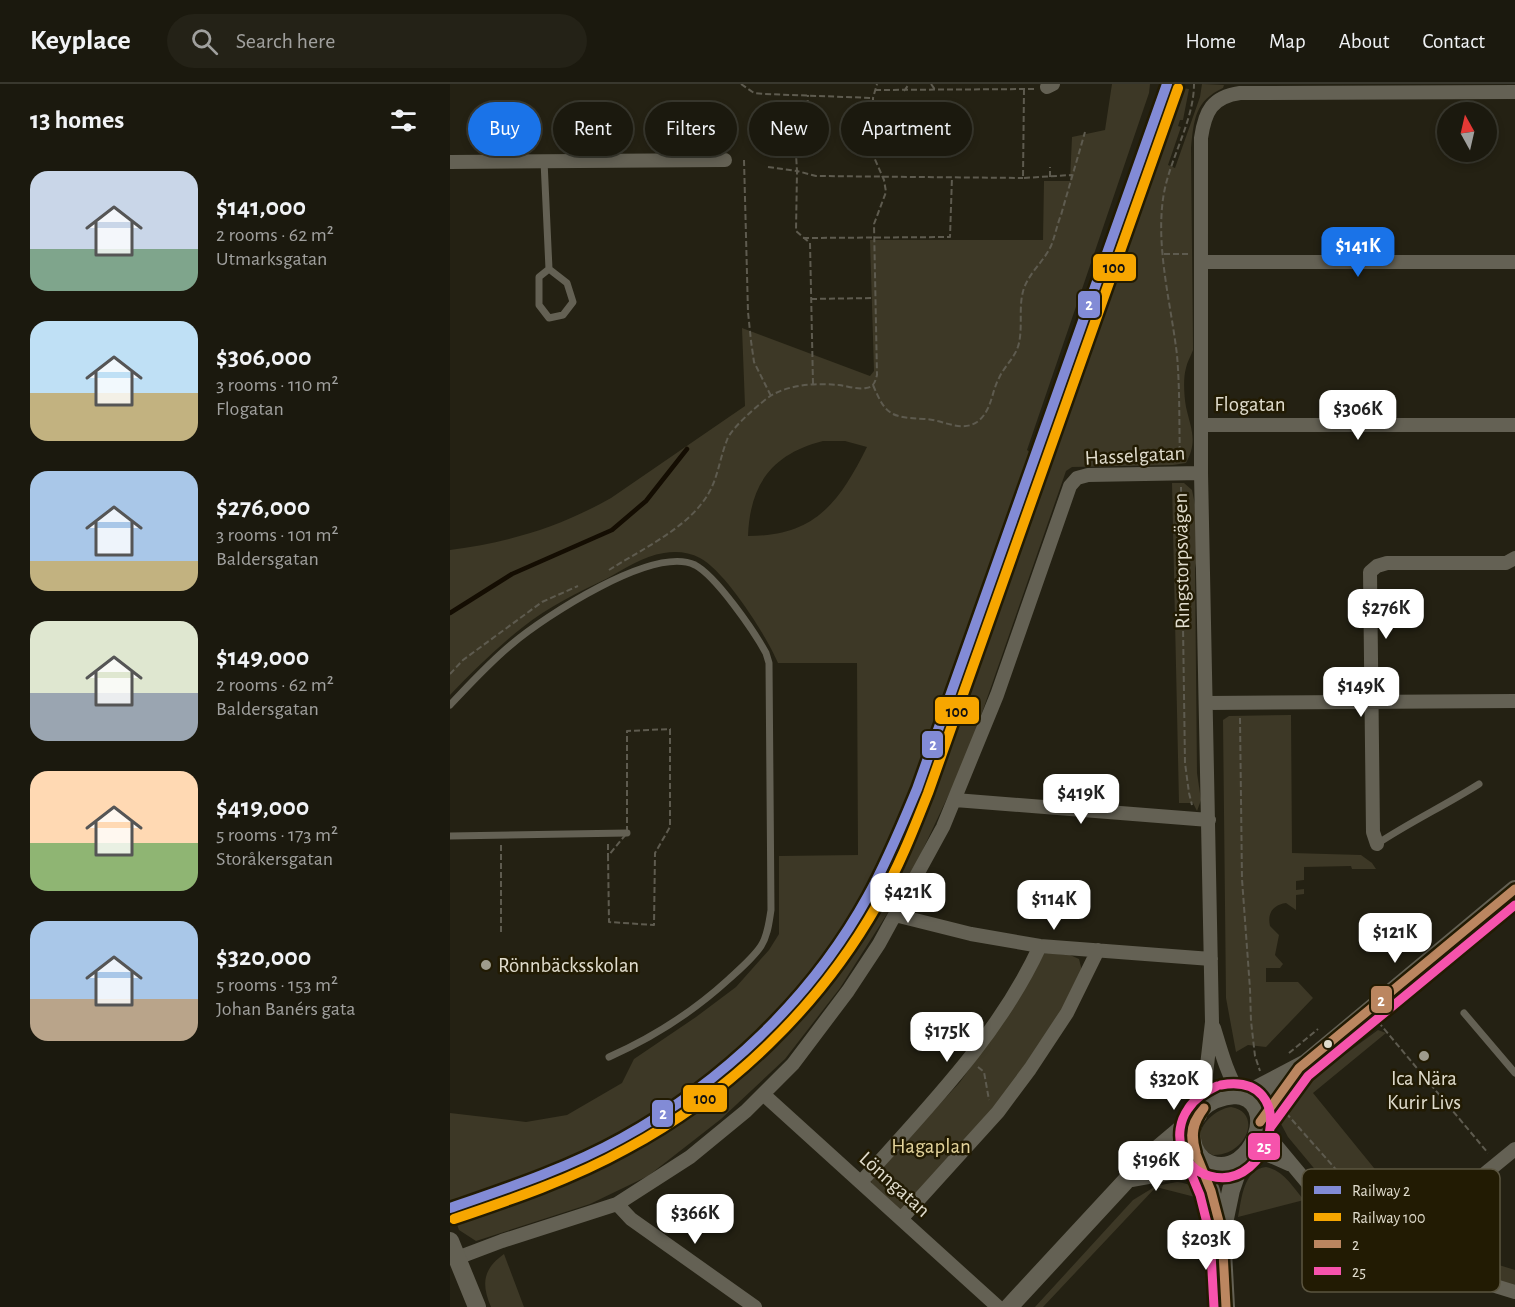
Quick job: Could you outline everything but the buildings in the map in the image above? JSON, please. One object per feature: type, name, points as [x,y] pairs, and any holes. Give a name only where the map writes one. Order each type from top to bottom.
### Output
[{"type":"street","name":"Ringstorpsvägen","points":[[1200,1112],[1212,1022],[1201,473],[1201,138],[1207,114],[1215,102],[1224,96],[1240,93],[1515,92]]},
{"type":"street","points":[[450,162],[725,160]]},
{"type":"street","points":[[1202,258],[1515,262]]},
{"type":"street","name":"Flogatan","points":[[1201,425],[1515,425]]},
{"type":"street","name":"Hasselgatan","points":[[454,1249],[502,1241],[617,1204],[690,1157],[746,1111],[793,1064],[848,991],[879,944],[928,856],[955,800],[997,695],[1070,486],[1077,478],[1088,475],[1201,473]]},
{"type":"street","points":[[1377,844],[1373,832],[1370,572],[1377,566],[1387,563],[1506,563],[1515,558]]},
{"type":"street","points":[[1207,703],[1515,700]]},
{"type":"street","points":[[955,800],[1209,820]]},
{"type":"street","points":[[1222,1233],[1231,1190],[1243,1157],[1254,1143],[1270,1093],[1293,1061],[1515,889]]},
{"type":"street","points":[[895,915],[971,934],[1040,946],[1211,959]]},
{"type":"street","points":[[861,1182],[957,1076],[1025,979],[1040,946]]},
{"type":"street","points":[[902,1218],[1002,1107],[1030,1070],[1067,1013],[1098,950]]},
{"type":"street","name":"Ringstorpsvägen","points":[[1212,1022],[1225,1065],[1233,1083],[1242,1095]]},
{"type":"street","points":[[1009,1307],[1147,1158],[1200,1112],[1221,1097],[1270,1093]]},
{"type":"street","name":"Lönngatan","points":[[763,1094],[998,1307]]},
{"type":"street","points":[[1242,1095],[1254,1106],[1260,1124],[1302,1177]]},
{"type":"street","points":[[1200,1112],[1192,1129],[1222,1233],[1226,1307]]},
{"type":"street","points":[[1491,1169],[1515,1149]]},
{"type":"street","points":[[1127,1179],[1179,1169],[1202,1159],[1222,1165],[1243,1157],[1266,1154],[1277,1157],[1293,1167]]},
{"type":"street","points":[[1179,1169],[1209,1185]]},
{"type":"street","points":[[617,1204],[631,1219],[755,1307]]},
{"type":"street","points":[[454,1249],[477,1307]]},
{"type":"street","points":[[1500,1287],[1515,1292]]},
{"type":"lane","points":[[544,161],[549,269],[567,283],[573,302],[563,315],[549,318],[539,304],[538,278],[549,269]]},
{"type":"lane","points":[[450,705],[494,660],[530,629],[609,583],[656,564],[688,563],[707,574],[720,588],[766,653],[769,663],[771,898],[767,932],[758,950],[717,990],[665,1029],[609,1057]]},
{"type":"lane","points":[[1377,844],[1409,823],[1438,809],[1479,784]]},
{"type":"lane","points":[[450,836],[627,833]]},
{"type":"lane","points":[[1464,1012],[1515,1073]]},
{"type":"path","points":[[741,84],[754,93],[873,98]]},
{"type":"path","points":[[607,571],[683,522],[696,510],[709,494],[718,476],[732,429],[771,396],[788,389],[813,384],[863,389],[873,385],[877,375],[874,218],[886,192],[873,155],[873,98],[877,84]]},
{"type":"path","points":[[904,91],[909,84]]},
{"type":"path","points":[[931,84],[936,91]]},
{"type":"path","points":[[1015,84],[1015,89]]},
{"type":"path","points":[[1184,680],[1177,357],[1161,232],[1162,200],[1192,99],[1194,84]]},
{"type":"path","points":[[875,90],[1024,89],[1050,85]]},
{"type":"path","points":[[1023,177],[1024,89]]},
{"type":"path","points":[[808,96],[806,126],[795,137],[796,231],[810,243],[813,384]]},
{"type":"path","points":[[873,385],[884,409],[899,417],[934,420],[958,426],[975,423],[988,411],[999,377],[1016,353],[1021,334],[1023,291],[1027,281],[1050,247],[1074,175],[1085,132]]},
{"type":"path","points":[[744,160],[748,312],[751,341],[754,362],[771,396]]},
{"type":"path","points":[[768,167],[816,176],[1050,177],[1074,175]]},
{"type":"path","points":[[1050,167],[1050,177]]},
{"type":"path","points":[[803,238],[951,237],[952,176]]},
{"type":"path","points":[[1164,254],[1202,258]]},
{"type":"path","points":[[811,299],[874,298]]},
{"type":"path","points":[[450,674],[463,660],[542,602],[579,585]]},
{"type":"path","points":[[1240,703],[1242,879],[1251,1021],[1256,1056],[1270,1093],[1336,1169]]},
{"type":"path","points":[[670,729],[670,827],[655,853],[654,925],[609,922],[608,856],[627,833],[627,731],[670,729]]},
{"type":"path","points":[[501,845],[501,934]]},
{"type":"path","points":[[1380,1024],[1490,1156]]},
{"type":"path","points":[[1293,1061],[1294,1048],[1318,1029]]},
{"type":"path","points":[[969,1060],[984,1072],[987,1099],[1002,1107]]},
{"type":"green space","points":[[1112,84],[1150,84],[1149,93],[1027,450],[1041,461],[1138,198],[1174,93],[1174,87],[1189,89],[1183,120],[1180,120],[1178,126],[1181,127],[1168,165],[1175,168],[1200,97],[1202,84],[1224,85],[1201,105],[1193,128],[1191,148],[1193,350],[1184,377],[1184,387],[1193,441],[1186,463],[1072,467],[1066,471],[967,756],[908,881],[840,988],[785,1059],[721,1119],[648,1176],[590,1204],[476,1241],[459,1230],[450,1205],[450,1113],[526,1122],[567,1115],[622,1083],[634,1059],[736,987],[769,950],[779,934],[779,856],[858,855],[857,663],[778,663],[755,621],[721,576],[696,556],[682,552],[669,552],[634,563],[542,613],[504,643],[450,695],[450,550],[513,538],[552,526],[591,509],[611,498],[745,406],[742,328],[870,376],[874,371],[870,240],[1043,240],[1044,181],[1070,181],[1072,137],[1105,130]],"holes":[[[823,441],[845,441],[867,447],[835,500],[808,523],[791,530],[748,536],[753,501],[767,474],[777,463],[790,454]]]},
{"type":"green space","points":[[1172,483],[1184,483],[1192,490],[1197,514],[1198,554],[1195,568],[1197,773],[1201,800],[1197,811],[1193,803],[1179,803]]},
{"type":"green space","points":[[1291,715],[1292,853],[1361,855],[1376,869],[1352,869],[1351,866],[1304,867],[1304,880],[1296,881],[1296,890],[1304,889],[1304,894],[1296,895],[1296,910],[1286,903],[1274,908],[1270,914],[1270,926],[1279,935],[1275,955],[1283,964],[1280,968],[1266,968],[1266,982],[1298,982],[1313,998],[1266,1047],[1248,1045],[1236,1052],[1226,998],[1223,720],[1229,716]]},
{"type":"green space","name":"Hagaplan","points":[[1040,954],[1070,955],[1079,959],[1082,971],[1063,1008],[997,1107],[907,1206],[898,1212],[872,1188],[871,1179],[960,1082],[990,1040]]},
{"type":"green space","points":[[1378,1030],[1386,1033],[1313,1093],[1375,1169],[1315,1169],[1288,1137],[1280,1122],[1282,1114],[1306,1083]]},
{"type":"green space","points":[[1231,1107],[1241,1111],[1246,1117],[1247,1133],[1235,1149],[1213,1155],[1200,1142],[1202,1127],[1214,1114]]},
{"type":"green space","points":[[1266,1167],[1283,1175],[1302,1198],[1302,1201],[1238,1217],[1245,1186],[1252,1173]]},
{"type":"green space","points":[[1177,1182],[1191,1186],[1199,1198],[1156,1187],[1043,1307],[1035,1307],[1133,1200],[1156,1186]]},
{"type":"green space","points":[[504,1254],[524,1307],[491,1307],[486,1291],[486,1278],[492,1265]]},
{"type":"green space","points":[[1500,1265],[1515,1270],[1515,1289],[1500,1284]]},
{"type":"waterway","points":[[450,613],[512,574],[612,530],[646,501],[687,449]]},
{"type":"rail line","name":"2","points":[[450,1208],[538,1177],[601,1149],[659,1116],[695,1091],[729,1064],[792,1003],[845,933],[882,870],[917,789],[1167,84]]},
{"type":"rail line","name":"100","points":[[454,1219],[585,1170],[664,1127],[701,1102],[736,1074],[800,1012],[854,942],[892,878],[928,793],[1178,88]]},
{"type":"transit line","name":"2","points":[[1260,1122],[1299,1068],[1515,889]]},
{"type":"transit line","name":"25","points":[[1270,1128],[1308,1076],[1515,905]]},
{"type":"transit line","name":"25","points":[[1217,1086],[1201,1096],[1188,1109],[1180,1129],[1180,1139],[1186,1158],[1200,1172],[1210,1176],[1232,1176],[1250,1167],[1263,1151],[1269,1132],[1270,1112],[1262,1096],[1246,1086],[1221,1085]]},
{"type":"transit line","name":"2","points":[[1196,1152],[1192,1140],[1192,1129],[1204,1108]]},
{"type":"transit line","name":"2","points":[[1196,1152],[1194,1129],[1204,1108]]},
{"type":"transit line","name":"2","points":[[1194,1149],[1211,1191],[1222,1233],[1226,1307]]},
{"type":"transit line","name":"25","points":[[1183,1154],[1200,1195],[1210,1235],[1214,1307]]},
{"type":"place","name":"Rönnbäcksskolan","points":[[486,965]]},
{"type":"place","name":"Ica Nära Kurir Livs","points":[[1424,1056]]}]
